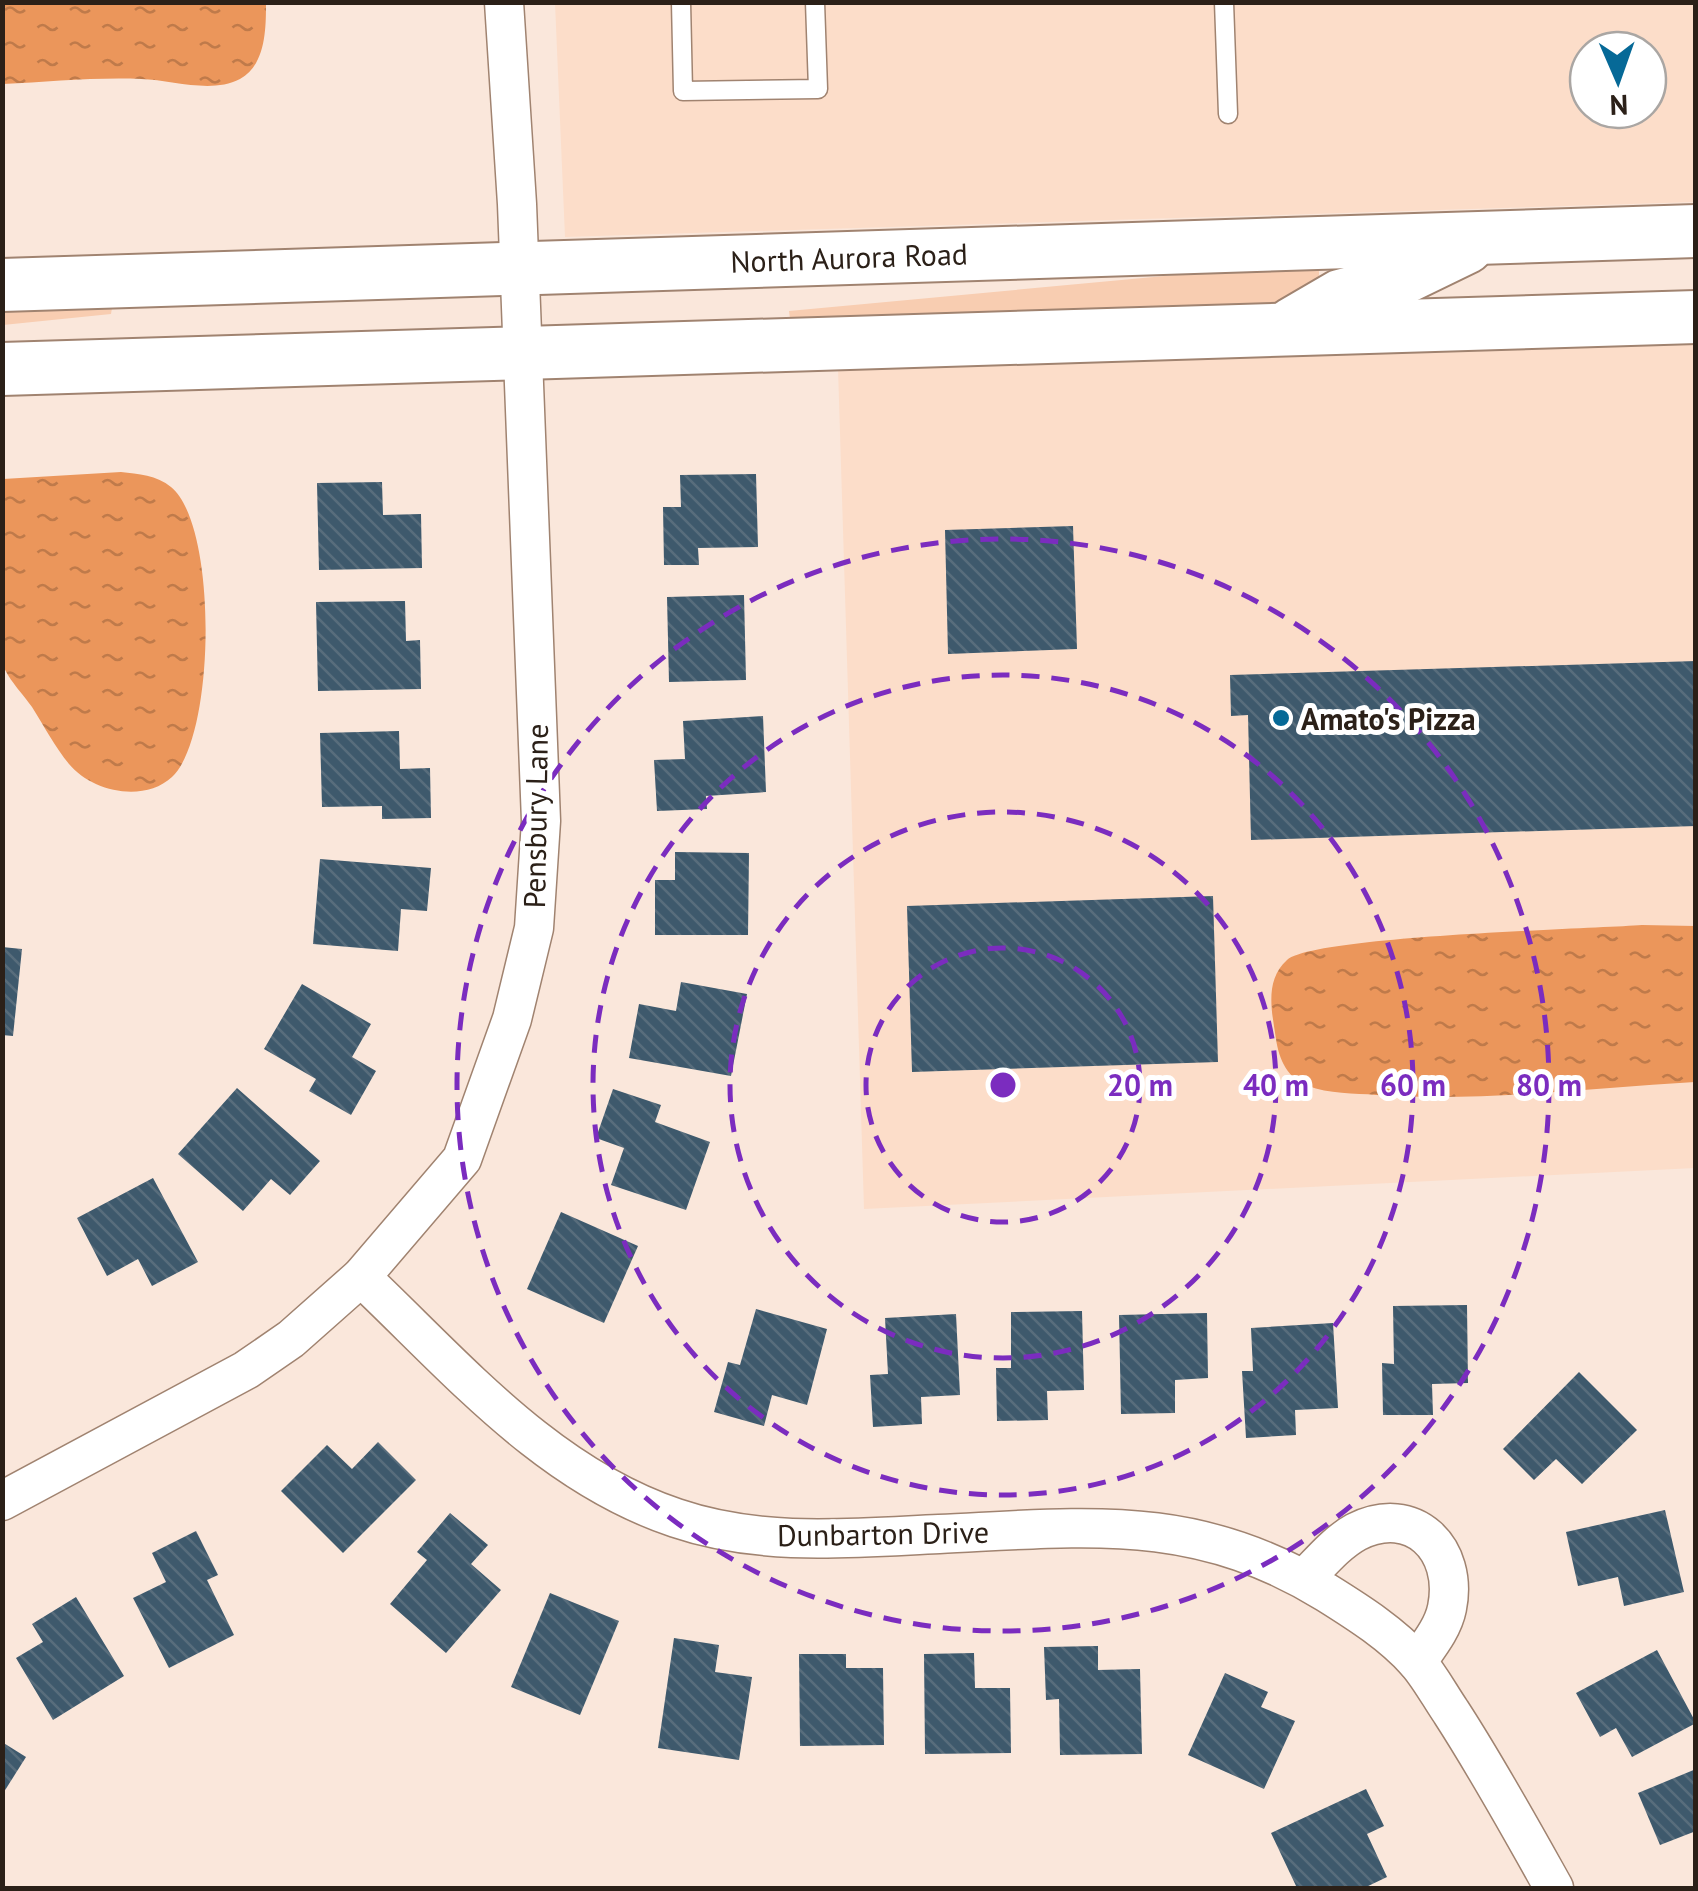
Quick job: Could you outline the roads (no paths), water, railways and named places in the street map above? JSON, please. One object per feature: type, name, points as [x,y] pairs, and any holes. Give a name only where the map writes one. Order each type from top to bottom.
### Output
[{"type":"main road","name":"North Aurora Road","points":[[2,285],[1696,232]]},
{"type":"main road","points":[[1283,331],[1325,303],[1397,281],[1486,238]]},
{"type":"main road","points":[[2,370],[1696,317]]},
{"type":"street","name":"Pensbury Lane","points":[[2,1501],[246,1370],[292,1339],[361,1277],[462,1159],[512,1019],[534,928],[541,820],[519,267],[504,2]]},
{"type":"street","name":"Dunbarton Drive","points":[[361,1277],[508,1417],[572,1468],[675,1518],[718,1530],[818,1539],[1103,1526],[1222,1543],[1304,1579],[1364,1616],[1418,1662],[1480,1758],[1554,1888]]},
{"type":"street","points":[[1304,1579],[1353,1534],[1376,1524],[1396,1521],[1434,1539],[1447,1570],[1447,1608],[1418,1662]]},
{"type":"lane","points":[[680,2],[683,91],[818,89],[815,2]]},
{"type":"lane","points":[[1224,2],[1228,114]]},
{"type":"water","points":[[3,2],[266,3],[265,34],[255,65],[249,73],[229,83],[204,86],[89,79],[3,84]]},
{"type":"water","points":[[121,472],[166,483],[186,509],[204,585],[206,631],[197,720],[187,754],[172,777],[147,790],[133,792],[91,782],[69,764],[7,674],[1,651],[3,479]]},
{"type":"water","points":[[1642,925],[1695,926],[1695,1082],[1495,1096],[1351,1093],[1301,1083],[1290,1074],[1279,1054],[1272,987],[1287,960],[1308,952],[1397,939]]},
{"type":"place","name":"Amato's Pizza","points":[[1281,718]]}]
